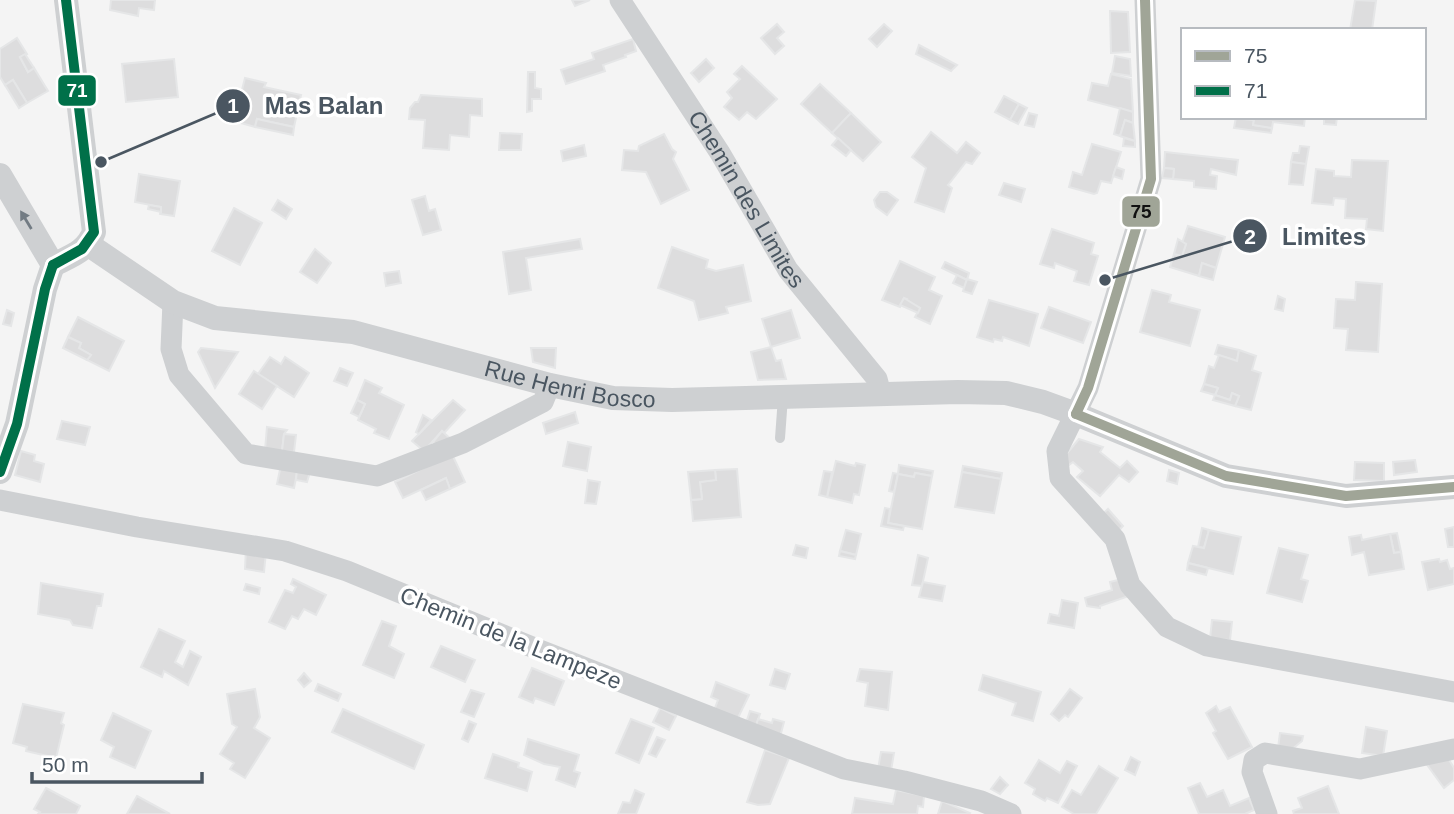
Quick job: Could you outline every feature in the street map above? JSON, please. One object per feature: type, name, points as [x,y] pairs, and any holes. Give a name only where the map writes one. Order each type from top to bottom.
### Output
[{"type":"street","points":[[0,471],[17,424],[45,289],[53,265],[89,245],[94,232],[66,0]]},
{"type":"street","name":"Chemin des Limites","points":[[620,0],[720,153],[788,270],[877,379],[881,394]]},
{"type":"street","points":[[1145,0],[1151,179],[1088,388],[1057,451],[1060,478],[1115,539],[1130,585],[1167,627],[1207,646],[1454,692]]},
{"type":"street","points":[[0,175],[53,265]]},
{"type":"street","name":"Rue Henri Bosco","points":[[89,245],[173,302],[215,318],[353,332],[550,385],[613,398],[672,400],[1006,393],[1076,414]]},
{"type":"street","points":[[173,302],[171,349],[180,375],[246,454],[377,476],[463,443],[542,402],[550,385]]},
{"type":"street","points":[[1076,414],[1226,476],[1346,496],[1454,487]]},
{"type":"street","name":"Chemin de la Lampeze","points":[[0,500],[137,527],[285,551],[347,571],[549,654],[833,765],[968,798],[1010,814]]},
{"type":"street","points":[[1267,814],[1252,772],[1254,760],[1265,753],[1360,769],[1454,749]]},
{"type":"lane","points":[[780,438],[783,397]]},
{"type":"building","points":[[111,0],[155,0],[154,10],[139,8],[138,16],[110,10]]},
{"type":"building","points":[[572,0],[590,0],[575,6]]},
{"type":"building","points":[[1355,0],[1376,1],[1372,28],[1350,28]]},
{"type":"building","points":[[1110,11],[1128,12],[1130,52],[1111,53]]},
{"type":"building","points":[[777,24],[784,32],[777,38],[784,46],[775,54],[761,38]]},
{"type":"building","points":[[884,24],[892,31],[877,47],[869,39]]},
{"type":"building","points":[[17,38],[27,54],[20,57],[28,72],[34,68],[48,91],[27,103],[13,80],[5,85],[0,77],[0,49]]},
{"type":"building","points":[[633,39],[636,51],[603,65],[605,71],[566,84],[561,70],[594,59],[592,53]]},
{"type":"building","points":[[919,45],[957,65],[951,71],[916,54]]},
{"type":"building","points":[[25,54],[34,68],[28,72],[20,57]]},
{"type":"building","points":[[1115,56],[1130,59],[1131,76],[1112,73]]},
{"type":"building","points":[[174,59],[178,97],[126,102],[122,64]]},
{"type":"building","points":[[706,59],[714,68],[699,82],[691,73]]},
{"type":"building","points":[[742,66],[777,99],[756,119],[747,112],[739,120],[724,107],[732,98],[727,92],[740,79],[734,74]]},
{"type":"building","points":[[528,72],[535,72],[535,88],[541,89],[541,99],[532,99],[532,111],[527,112]]},
{"type":"building","points":[[1111,74],[1131,79],[1133,112],[1088,100],[1092,83],[1108,86]]},
{"type":"building","points":[[245,78],[266,83],[264,87],[301,95],[294,127],[257,119],[255,127],[234,121]]},
{"type":"building","points":[[13,80],[27,103],[19,108],[5,85]]},
{"type":"building","points":[[820,84],[851,113],[832,133],[801,104]]},
{"type":"building","points":[[421,95],[482,99],[482,116],[470,115],[469,137],[450,135],[449,150],[423,148],[425,120],[409,119],[410,108],[418,102]]},
{"type":"building","points":[[1004,96],[1019,104],[1010,120],[995,112]]},
{"type":"building","points":[[1019,104],[1027,108],[1018,124],[1010,120]]},
{"type":"building","points":[[1120,108],[1133,112],[1133,123],[1125,120],[1120,136],[1114,134]]},
{"type":"building","points":[[851,113],[881,142],[863,161],[832,133]]},
{"type":"building","points":[[1029,113],[1037,115],[1034,127],[1025,125]]},
{"type":"building","points":[[257,119],[294,127],[293,135],[255,127]]},
{"type":"building","points":[[1236,119],[1248,119],[1254,120],[1253,125],[1272,128],[1271,133],[1234,128]]},
{"type":"building","points":[[1244,119],[1305,119],[1304,126],[1273,122],[1272,128],[1253,125],[1254,120]]},
{"type":"building","points":[[1324,119],[1337,119],[1336,125],[1324,124]]},
{"type":"building","points":[[1125,120],[1133,123],[1135,141],[1120,136]]},
{"type":"building","points":[[931,132],[957,153],[966,142],[980,153],[972,164],[966,162],[948,185],[952,188],[944,212],[915,202],[926,168],[912,157]]},
{"type":"building","points":[[500,133],[522,134],[521,150],[499,150]]},
{"type":"building","points":[[664,134],[676,152],[673,159],[689,190],[661,204],[646,172],[622,170],[624,150],[638,151],[639,146]]},
{"type":"building","points":[[838,138],[851,150],[846,156],[832,145]]},
{"type":"building","points":[[1124,138],[1135,141],[1135,147],[1123,146]]},
{"type":"building","points":[[1092,144],[1121,152],[1111,183],[1101,181],[1097,193],[1094,194],[1069,187],[1073,172],[1082,175]]},
{"type":"building","points":[[584,145],[586,156],[563,161],[561,151]]},
{"type":"building","points":[[1300,146],[1309,147],[1306,164],[1291,162],[1293,153],[1299,153]]},
{"type":"building","points":[[1165,152],[1238,160],[1236,175],[1211,169],[1210,175],[1217,176],[1216,189],[1194,187],[1194,181],[1173,179],[1174,169],[1164,168]]},
{"type":"building","points":[[1352,160],[1388,161],[1383,231],[1366,229],[1367,219],[1345,218],[1346,199],[1334,198],[1333,205],[1312,203],[1316,169],[1334,171],[1334,176],[1351,177]]},
{"type":"building","points":[[1291,162],[1306,164],[1303,185],[1289,184]]},
{"type":"building","points":[[1116,167],[1124,170],[1122,179],[1113,176]]},
{"type":"building","points":[[1164,168],[1174,169],[1173,179],[1162,178]]},
{"type":"building","points":[[139,174],[180,181],[174,216],[160,214],[161,207],[135,202]]},
{"type":"building","points":[[1004,183],[1025,189],[1021,202],[999,195]]},
{"type":"building","points":[[880,192],[887,192],[898,200],[887,215],[876,207],[874,200]]},
{"type":"building","points":[[425,196],[429,211],[435,209],[441,230],[423,235],[412,200]]},
{"type":"building","points":[[278,200],[292,209],[286,219],[272,210]]},
{"type":"building","points":[[149,205],[161,207],[161,212],[148,209]]},
{"type":"building","points":[[234,208],[262,223],[240,265],[212,251]]},
{"type":"building","points":[[1188,226],[1225,237],[1216,268],[1202,263],[1199,276],[1170,267],[1174,254],[1182,256],[1186,244],[1182,243]]},
{"type":"building","points":[[1052,229],[1094,243],[1091,254],[1098,256],[1089,285],[1074,281],[1077,271],[1055,263],[1054,268],[1040,264]]},
{"type":"building","points":[[580,239],[582,249],[526,258],[531,290],[509,294],[503,252]]},
{"type":"building","points":[[1178,239],[1186,244],[1182,256],[1174,254]]},
{"type":"building","points":[[672,247],[708,260],[706,268],[716,271],[743,265],[751,301],[726,307],[728,313],[699,320],[694,301],[658,288]]},
{"type":"building","points":[[315,249],[331,263],[317,283],[300,272]]},
{"type":"building","points":[[900,261],[935,277],[929,290],[942,296],[930,324],[915,317],[920,308],[906,301],[907,299],[904,298],[900,307],[882,300]]},
{"type":"building","points":[[945,262],[969,273],[967,280],[942,268]]},
{"type":"building","points":[[1202,263],[1216,268],[1213,280],[1199,276]]},
{"type":"building","points":[[399,271],[401,283],[386,286],[384,273]]},
{"type":"building","points":[[957,275],[967,280],[964,288],[953,283]]},
{"type":"building","points":[[967,279],[977,282],[972,294],[963,291]]},
{"type":"building","points":[[1356,282],[1382,284],[1378,352],[1346,350],[1348,329],[1334,328],[1336,299],[1355,300]]},
{"type":"building","points":[[1152,290],[1171,295],[1169,302],[1200,310],[1190,346],[1140,332]]},
{"type":"building","points":[[1278,296],[1285,299],[1283,311],[1275,309]]},
{"type":"building","points":[[904,298],[920,308],[918,313],[900,305]]},
{"type":"building","points":[[989,300],[1038,314],[1029,346],[1003,337],[1002,341],[994,339],[993,342],[977,337]]},
{"type":"building","points":[[1049,307],[1091,322],[1083,343],[1041,328]]},
{"type":"building","points":[[7,310],[14,313],[11,326],[3,324]]},
{"type":"building","points":[[791,310],[800,338],[771,347],[762,319]]},
{"type":"building","points":[[78,317],[124,341],[109,371],[87,360],[91,355],[79,348],[81,343],[68,337]]},
{"type":"building","points":[[68,337],[81,343],[79,348],[91,355],[87,360],[63,348]]},
{"type":"building","points":[[1218,345],[1239,350],[1237,361],[1215,354]]},
{"type":"building","points":[[771,347],[776,361],[781,360],[786,379],[758,380],[751,352]]},
{"type":"building","points":[[201,348],[238,352],[215,388],[198,352]]},
{"type":"building","points":[[531,348],[556,348],[555,368],[533,362]]},
{"type":"building","points":[[1239,350],[1256,356],[1252,370],[1261,373],[1251,410],[1235,406],[1239,396],[1232,393],[1230,400],[1215,395],[1218,388],[1204,384],[1209,366],[1214,368],[1219,355],[1237,361]]},
{"type":"building","points":[[270,357],[281,364],[285,357],[309,373],[294,397],[258,374]]},
{"type":"building","points":[[340,368],[353,373],[347,386],[334,381]]},
{"type":"building","points":[[254,371],[277,386],[262,409],[239,394]]},
{"type":"building","points":[[365,380],[382,388],[379,393],[404,405],[389,439],[374,433],[376,429],[358,420],[365,404],[357,400]]},
{"type":"building","points":[[1204,384],[1218,388],[1215,395],[1201,391]]},
{"type":"building","points":[[1232,393],[1239,396],[1235,406],[1213,400],[1215,395],[1230,400]]},
{"type":"building","points":[[357,400],[365,404],[359,417],[351,413]]},
{"type":"building","points":[[453,400],[465,410],[424,451],[412,441]]},
{"type":"building","points":[[575,412],[578,423],[546,434],[543,423]]},
{"type":"building","points":[[423,415],[431,420],[419,434],[416,432]]},
{"type":"building","points":[[62,421],[90,427],[85,445],[57,439]]},
{"type":"building","points":[[267,427],[287,430],[282,451],[265,450]]},
{"type":"building","points":[[442,431],[455,443],[441,449],[433,442]]},
{"type":"building","points":[[284,434],[296,435],[294,452],[282,451]]},
{"type":"building","points":[[1079,439],[1103,447],[1100,452],[1120,468],[1127,461],[1138,472],[1129,482],[1119,475],[1100,496],[1077,477],[1083,471],[1073,462],[1065,468],[1063,458]]},
{"type":"building","points":[[568,442],[591,447],[587,471],[563,466]]},
{"type":"building","points":[[21,451],[35,455],[34,461],[44,464],[40,482],[15,475]]},
{"type":"building","points":[[452,454],[465,482],[450,489],[446,478],[403,498],[395,482]]},
{"type":"building","points":[[1415,460],[1417,472],[1394,475],[1393,462]]},
{"type":"building","points":[[836,461],[855,466],[856,463],[865,465],[859,495],[854,494],[852,503],[827,497]]},
{"type":"building","points":[[1355,462],[1384,463],[1384,481],[1354,480]]},
{"type":"building","points":[[281,465],[298,468],[294,488],[277,484]]},
{"type":"building","points":[[899,465],[933,471],[932,476],[898,474]]},
{"type":"building","points":[[963,466],[1002,473],[1001,479],[962,472]]},
{"type":"building","points":[[297,469],[310,472],[307,482],[296,480]]},
{"type":"building","points":[[737,469],[741,517],[693,521],[691,500],[702,499],[700,482],[716,480],[715,470]]},
{"type":"building","points":[[715,470],[716,480],[700,482],[702,499],[691,500],[688,472]]},
{"type":"building","points":[[1169,470],[1179,473],[1177,484],[1167,481]]},
{"type":"building","points":[[824,471],[832,472],[827,497],[819,495]]},
{"type":"building","points":[[962,472],[1001,479],[994,513],[955,507]]},
{"type":"building","points":[[893,473],[898,474],[894,492],[889,491]]},
{"type":"building","points":[[915,473],[932,476],[922,529],[888,523],[898,474],[914,477]]},
{"type":"building","points":[[446,478],[450,489],[426,500],[421,490]]},
{"type":"building","points":[[588,480],[600,482],[596,504],[585,503]]},
{"type":"building","points":[[885,508],[890,509],[888,523],[904,526],[903,530],[881,526]]},
{"type":"building","points":[[1108,509],[1123,526],[1116,534],[1100,516]]},
{"type":"building","points":[[1454,527],[1454,547],[1448,547],[1445,529]]},
{"type":"building","points":[[1202,528],[1209,530],[1204,548],[1198,547]]},
{"type":"building","points":[[846,530],[861,534],[856,555],[840,551]]},
{"type":"building","points":[[1209,530],[1241,537],[1233,574],[1188,563],[1193,546],[1204,548]]},
{"type":"building","points":[[1397,533],[1401,552],[1394,553],[1390,534]]},
{"type":"building","points":[[1390,534],[1394,553],[1401,552],[1404,569],[1369,575],[1364,552],[1352,555],[1349,537],[1361,535],[1362,540]]},
{"type":"building","points":[[796,545],[808,548],[806,558],[793,555]]},
{"type":"building","points":[[246,548],[266,552],[264,572],[245,569]]},
{"type":"building","points":[[1279,548],[1308,555],[1301,579],[1308,581],[1302,602],[1267,593]]},
{"type":"building","points":[[840,551],[856,555],[855,559],[839,556]]},
{"type":"building","points":[[918,555],[928,558],[922,586],[912,585]]},
{"type":"building","points":[[1439,559],[1440,562],[1447,560],[1450,569],[1454,568],[1454,584],[1428,590],[1422,562]]},
{"type":"building","points":[[1188,563],[1208,568],[1206,575],[1187,570]]},
{"type":"building","points":[[293,579],[326,595],[316,615],[304,609],[298,619],[292,616],[285,629],[269,622],[285,590],[293,593],[296,587],[291,584]]},
{"type":"building","points":[[1122,579],[1129,596],[1100,608],[1087,606],[1085,598],[1112,590],[1110,582]]},
{"type":"building","points":[[923,582],[945,586],[942,601],[919,597]]},
{"type":"building","points":[[41,583],[103,594],[92,628],[73,625],[70,620],[38,614]]},
{"type":"building","points":[[246,584],[260,588],[259,594],[244,590]]},
{"type":"building","points":[[1062,600],[1078,603],[1074,628],[1048,623],[1050,614],[1059,616]]},
{"type":"building","points":[[1212,620],[1232,622],[1230,640],[1210,639]]},
{"type":"building","points":[[382,621],[396,626],[389,646],[404,654],[394,678],[363,665]]},
{"type":"building","points":[[159,629],[185,641],[175,662],[183,667],[190,651],[201,657],[188,685],[164,671],[162,677],[141,667]]},
{"type":"building","points":[[441,646],[475,660],[465,682],[431,667]]},
{"type":"building","points":[[532,668],[564,681],[554,705],[535,698],[533,703],[519,697]]},
{"type":"building","points":[[775,669],[790,674],[785,689],[770,685]]},
{"type":"building","points":[[860,669],[892,672],[888,710],[865,706],[868,683],[857,681]]},
{"type":"building","points":[[304,673],[311,681],[304,687],[298,680]]},
{"type":"building","points":[[983,675],[1041,692],[1033,721],[1012,715],[1016,703],[979,690]]},
{"type":"building","points":[[716,682],[749,695],[736,722],[713,713],[718,700],[711,697]]},
{"type":"building","points":[[318,684],[341,694],[338,701],[315,691]]},
{"type":"building","points":[[255,689],[260,717],[254,728],[270,738],[245,778],[230,769],[234,763],[220,754],[237,727],[232,724],[227,694]]},
{"type":"building","points":[[1070,689],[1082,698],[1068,717],[1065,715],[1059,721],[1051,714]]},
{"type":"building","points":[[471,690],[484,694],[474,717],[461,712]]},
{"type":"building","points":[[23,704],[64,713],[61,723],[64,725],[56,758],[26,751],[27,747],[13,743]]},
{"type":"building","points":[[1216,706],[1219,712],[1230,707],[1252,747],[1228,759],[1213,733],[1216,731],[1206,713]]},
{"type":"building","points":[[660,708],[676,716],[669,730],[653,722]]},
{"type":"building","points":[[343,709],[424,745],[414,769],[332,732]]},
{"type":"building","points":[[750,711],[760,714],[755,729],[745,726]]},
{"type":"building","points":[[113,713],[151,731],[135,768],[110,757],[114,747],[101,740]]},
{"type":"building","points":[[631,719],[654,728],[639,763],[616,753]]},
{"type":"building","points":[[758,719],[772,723],[773,719],[784,722],[780,737],[755,729]]},
{"type":"building","points":[[469,721],[476,724],[468,742],[462,739]]},
{"type":"building","points":[[1366,727],[1387,731],[1383,756],[1362,753]]},
{"type":"building","points":[[1280,733],[1303,736],[1302,741],[1291,750],[1278,748]]},
{"type":"building","points":[[657,737],[665,740],[656,757],[649,754]]},
{"type":"building","points":[[528,739],[579,755],[574,771],[580,773],[575,787],[556,780],[560,767],[544,764],[524,755]]},
{"type":"building","points":[[765,750],[789,758],[770,804],[758,805],[747,802]]},
{"type":"building","points":[[881,752],[894,753],[891,771],[878,769]]},
{"type":"building","points":[[493,754],[519,763],[518,767],[532,772],[527,791],[485,778]]},
{"type":"building","points":[[1131,757],[1140,762],[1135,775],[1125,770]]},
{"type":"building","points":[[1448,758],[1454,768],[1454,780],[1444,788],[1425,762]]},
{"type":"building","points":[[1039,760],[1060,773],[1067,761],[1077,766],[1058,803],[1047,798],[1045,801],[1033,794],[1035,789],[1025,783]]},
{"type":"building","points":[[1099,766],[1118,778],[1096,814],[1074,814],[1062,807],[1072,790],[1081,795]]},
{"type":"building","points":[[1000,777],[1008,785],[1000,794],[991,789]]},
{"type":"building","points":[[1200,783],[1207,797],[1223,790],[1230,806],[1249,798],[1254,810],[1245,814],[1199,814],[1188,788]]},
{"type":"building","points":[[1328,786],[1339,814],[1294,814],[1293,811],[1302,808],[1298,798]]},
{"type":"building","points":[[46,788],[80,806],[76,814],[38,814],[40,812],[34,809]]},
{"type":"building","points":[[635,790],[644,794],[636,814],[618,814],[623,802],[630,803]]},
{"type":"building","points":[[896,790],[924,796],[923,807],[918,806],[917,814],[852,814],[855,798],[893,804]]},
{"type":"building","points":[[137,796],[170,814],[127,814]]},
{"type":"building","points":[[942,801],[970,813],[938,814]]},
{"type":"transit line","name":"71","points":[[53,265],[82,249],[94,232],[66,0]]},
{"type":"transit line","name":"75","points":[[1076,414],[1088,388],[1151,179],[1145,0]]},
{"type":"transit line","name":"71","points":[[0,472],[17,424],[45,289],[53,265]]},
{"type":"transit line","name":"75","points":[[1076,414],[1226,476],[1346,496],[1454,487]]},
{"type":"place","name":"Mas Balan","points":[[101,162]]},
{"type":"place","name":"Limites","points":[[1105,280]]}]
